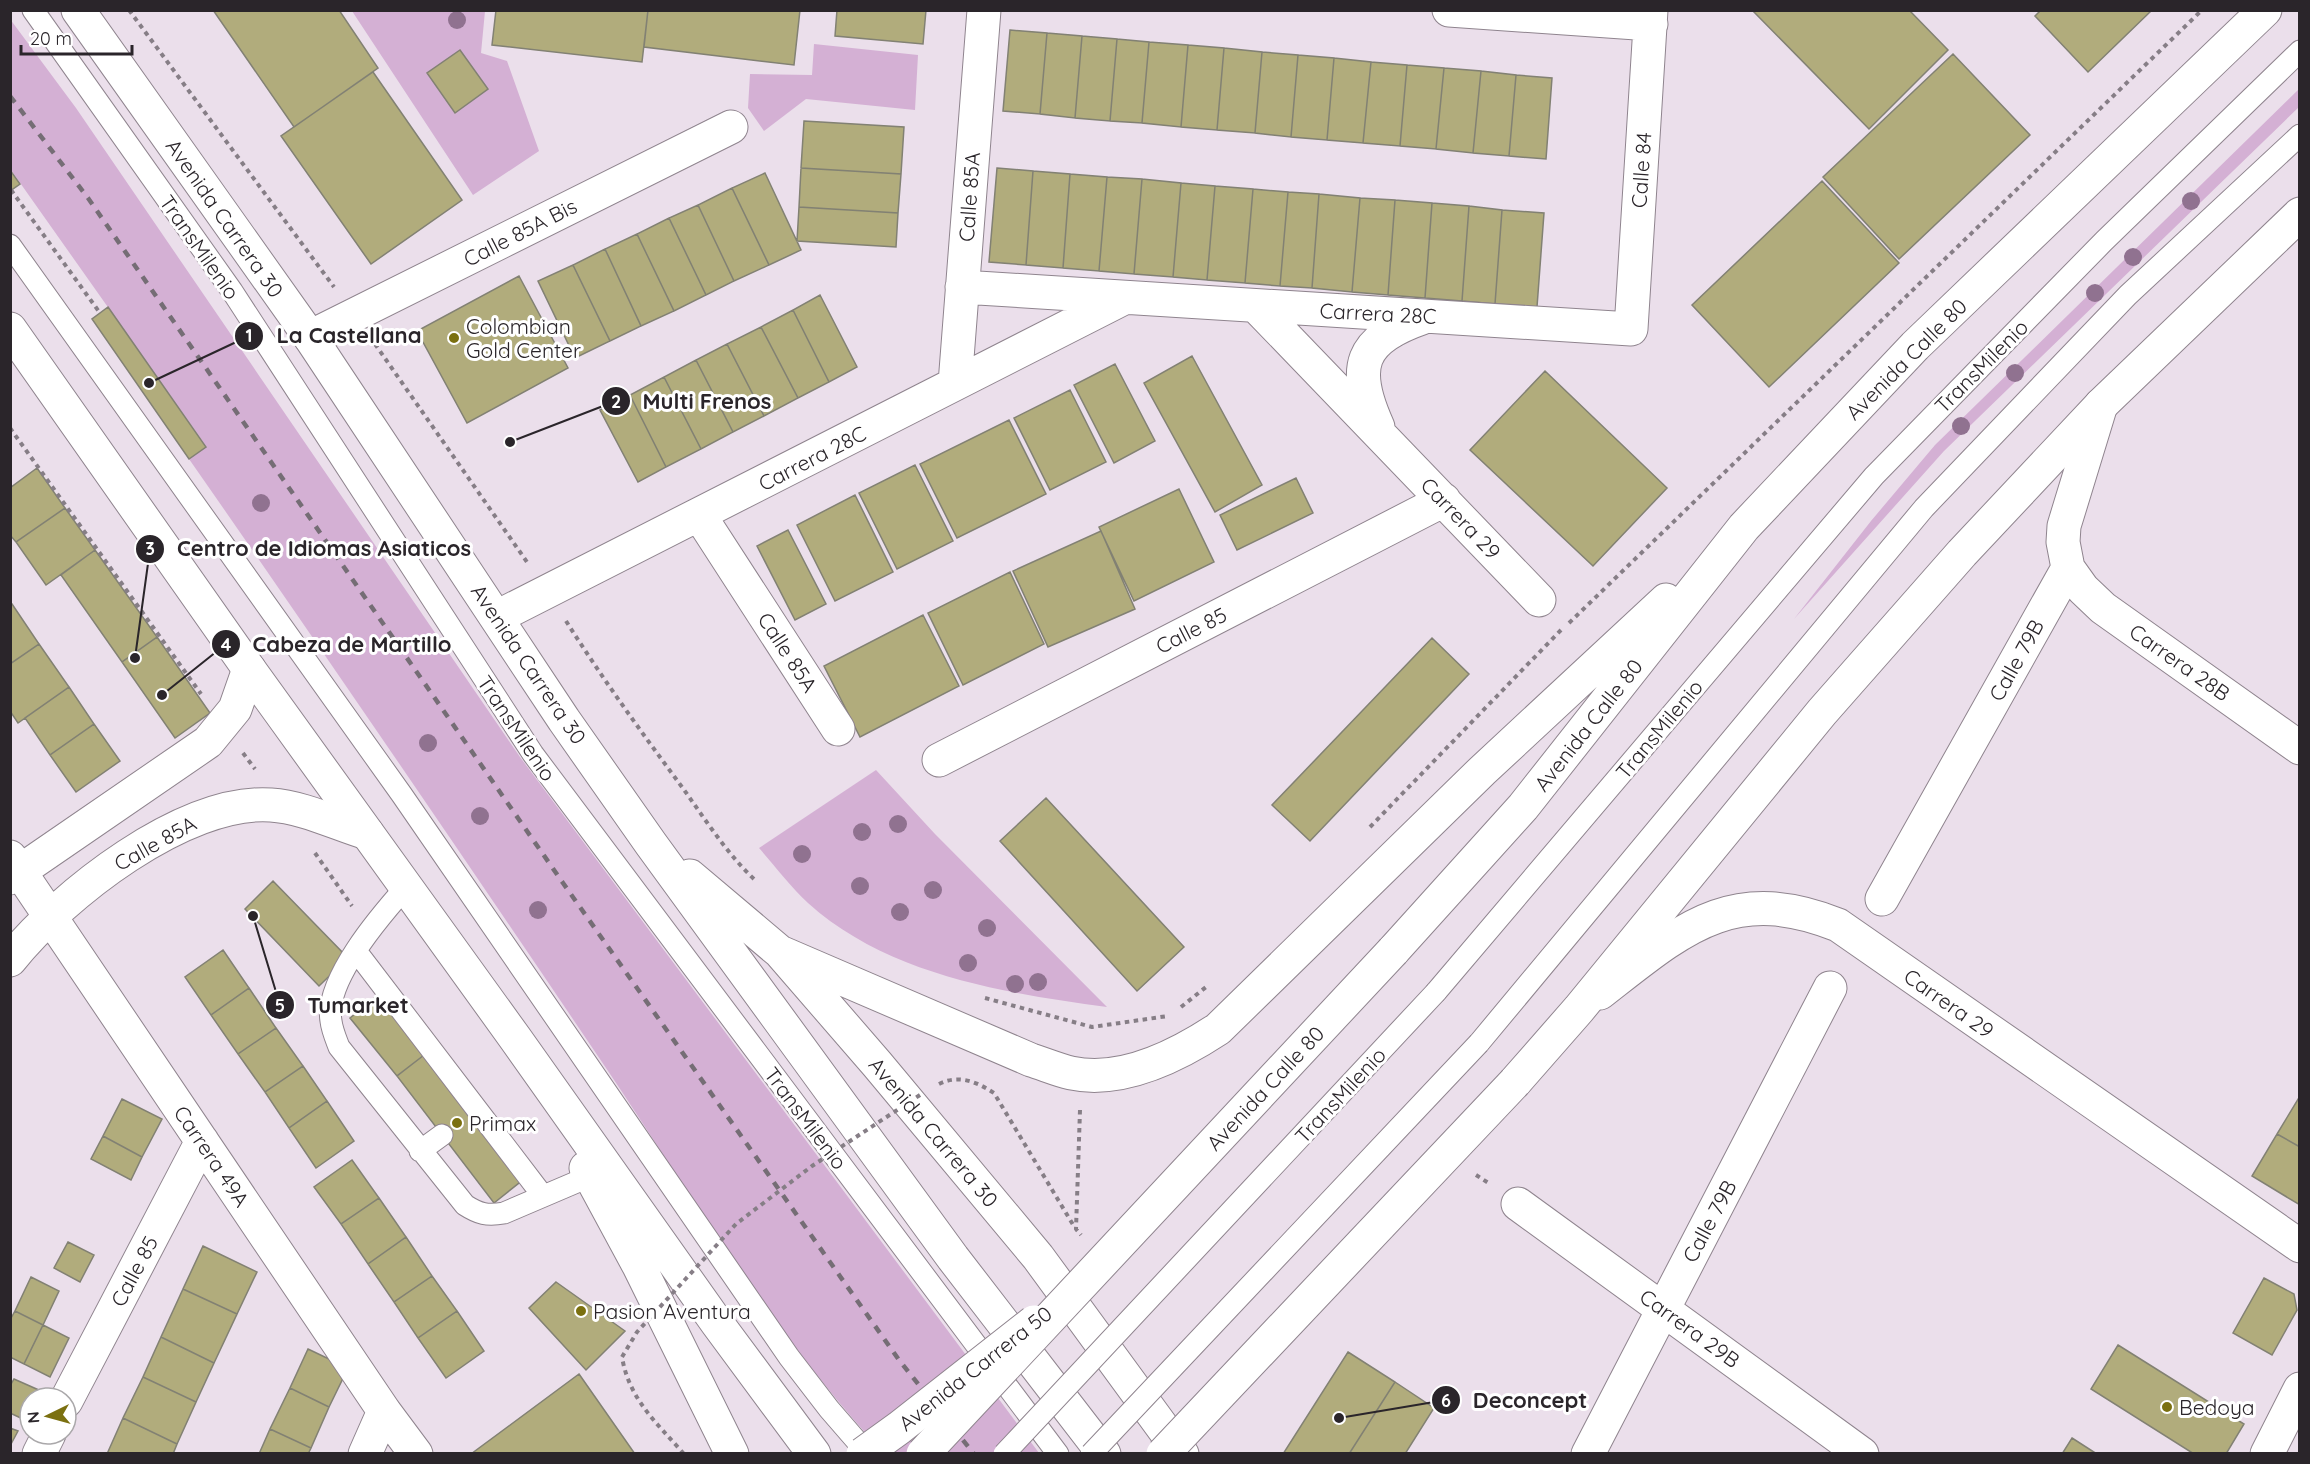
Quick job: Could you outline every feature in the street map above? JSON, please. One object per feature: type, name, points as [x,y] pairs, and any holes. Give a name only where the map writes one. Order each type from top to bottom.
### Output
[{"type":"main road","name":"Avenida Carrera 30","points":[[78,10],[310,338],[564,720],[651,844],[953,1258],[1104,1454]]},
{"type":"main road","name":"Calle 85A","points":[[955,384],[984,10]]},
{"type":"main road","points":[[1449,10],[1651,17]]},
{"type":"main road","name":"Avenida Calle 80","points":[[923,1454],[1393,951],[1523,807],[1744,527],[1915,346],[2265,10]]},
{"type":"main road","name":"Calle 84","points":[[1631,329],[1651,17]]},
{"type":"main road","name":"Calle 85A Bis","points":[[310,338],[731,126]]},
{"type":"main road","points":[[1163,1454],[1515,1082],[1579,1009],[1822,712],[1962,553],[2101,405],[2300,214]]},
{"type":"main road","name":"Carrera 28C","points":[[962,287],[1631,329]]},
{"type":"main road","name":"Carrera 28C","points":[[497,617],[700,516],[1125,297]]},
{"type":"main road","name":"Carrera 29","points":[[1256,306],[1539,600]]},
{"type":"main road","name":"Carrera 29","points":[[1382,436],[1366,396],[1363,377],[1365,358],[1373,343],[1389,331],[1429,316]]},
{"type":"main road","points":[[10,329],[249,669],[515,1038],[599,1172],[717,1323],[814,1454]]},
{"type":"main road","points":[[2068,568],[2063,543],[2064,526],[2101,405]]},
{"type":"main road","name":"Calle 85","points":[[939,760],[1444,500]]},
{"type":"main road","name":"Calle 85A","points":[[700,516],[838,729]]},
{"type":"main road","points":[[780,952],[1021,1056],[1072,1073],[1125,1071],[1167,1058],[1218,1029],[1482,771],[1744,527]]},
{"type":"main road","name":"Carrera 28B","points":[[2068,568],[2083,589],[2103,608],[2300,748]]},
{"type":"main road","name":"Calle 79B","points":[[1882,899],[2068,568]]},
{"type":"main road","points":[[14,869],[208,741],[235,709],[249,669]]},
{"type":"main road","name":"Calle 85A","points":[[10,960],[50,916],[104,871],[188,822],[210,813],[270,805],[367,833]]},
{"type":"main road","name":"Avenida Carrera 30","points":[[651,844],[780,952],[885,1073],[1038,1257],[1182,1454]]},
{"type":"main road","name":"Carrera 49A","points":[[14,869],[50,916],[384,1411],[416,1454]]},
{"type":"main road","name":"Carrera 29","points":[[1579,1009],[1659,947],[1692,927],[1720,915],[1754,908],[1782,908],[1810,914],[1838,925],[2300,1246]]},
{"type":"main road","name":"Calle 79B","points":[[1588,1454],[1830,988]]},
{"type":"main road","name":"Calle 85","points":[[74,1386],[202,1141]]},
{"type":"main road","points":[[599,1172],[639,1266],[732,1454]]},
{"type":"main road","name":"Carrera 29B","points":[[1518,1204],[1862,1454]]},
{"type":"main road","name":"Avenida Carrera 50","points":[[863,1454],[1087,1280]]},
{"type":"main road","points":[[2267,1454],[2300,1389]]},
{"type":"main road","points":[[365,1454],[384,1411]]},
{"type":"lane","name":"TransMilenio","points":[[33,10],[232,291],[533,754],[1058,1454]]},
{"type":"lane","name":"TransMilenio","points":[[1004,1454],[1436,992],[1874,476],[2104,242],[2300,51]]},
{"type":"lane","points":[[1091,1454],[1479,1043],[1924,508],[2128,296],[2300,135]]},
{"type":"lane","points":[[10,245],[402,795],[789,1357],[829,1409],[868,1454]]},
{"type":"lane","points":[[406,886],[369,930],[333,994],[330,1020],[339,1047],[420,1151],[465,1205],[478,1214],[490,1216],[504,1213],[599,1172]]},
{"type":"lane","points":[[356,951],[543,1196]]},
{"type":"lane","points":[[420,1151],[442,1135]]},
{"type":"path","points":[[1363,833],[1555,636],[2202,10]]},
{"type":"path","points":[[11,190],[100,313]]},
{"type":"path","points":[[1179,1008],[1213,982]]},
{"type":"path","points":[[1114,1026],[1171,1015]]},
{"type":"path","points":[[684,1454],[638,1401],[626,1379],[622,1357],[637,1332],[736,1224],[812,1166],[922,1093],[949,1079],[974,1081],[994,1093],[1076,1229]]},
{"type":"shaded area","points":[[352,11],[485,11],[481,53],[507,61],[539,151],[473,195]]},
{"type":"shaded area","points":[[10,19],[76,108],[520,757],[1039,1453],[884,1453],[845,1410],[772,1316],[451,839],[189,459],[206,446],[11,170]]},
{"type":"shaded area","points":[[814,44],[918,55],[915,110],[806,99],[764,131],[748,108],[750,74],[812,75]]},
{"type":"shaded area","points":[[2299,89],[2299,107],[1944,451],[1794,619],[1871,521],[1935,445]]},
{"type":"shaded area","points":[[876,770],[935,834],[1107,1007],[988,987],[911,964],[874,948],[840,928],[801,896],[759,848]]},
{"type":"building","points":[[213,10],[339,10],[378,68],[294,127]]},
{"type":"building","points":[[496,10],[648,10],[642,62],[492,45]]},
{"type":"building","points":[[648,10],[800,10],[794,65],[644,47]]},
{"type":"building","points":[[837,10],[926,10],[923,44],[835,36]]},
{"type":"building","points":[[1752,10],[1909,10],[1948,50],[1869,129]]},
{"type":"building","points":[[2041,10],[2152,10],[2088,72],[2035,16]]},
{"type":"building","points":[[1010,30],[1047,33],[1040,114],[1003,111]]},
{"type":"building","points":[[1047,33],[1082,36],[1075,118],[1040,114]]},
{"type":"building","points":[[1082,36],[1117,39],[1110,121],[1075,118]]},
{"type":"building","points":[[1117,39],[1149,42],[1142,123],[1110,121]]},
{"type":"building","points":[[1149,42],[1188,45],[1181,127],[1142,123]]},
{"type":"building","points":[[1188,45],[1224,48],[1217,130],[1181,127]]},
{"type":"building","points":[[1224,48],[1262,52],[1255,133],[1217,130]]},
{"type":"building","points":[[460,50],[488,89],[455,113],[427,73]]},
{"type":"building","points":[[1262,52],[1298,55],[1291,137],[1255,133]]},
{"type":"building","points":[[1953,54],[2030,135],[1899,259],[1823,177]]},
{"type":"building","points":[[1298,55],[1334,58],[1327,140],[1291,137]]},
{"type":"building","points":[[1334,58],[1371,62],[1363,143],[1327,140]]},
{"type":"building","points":[[1371,62],[1407,65],[1400,146],[1363,143]]},
{"type":"building","points":[[1407,65],[1444,68],[1436,149],[1400,146]]},
{"type":"building","points":[[1444,68],[1481,71],[1473,153],[1436,149]]},
{"type":"building","points":[[1481,71],[1516,75],[1509,156],[1473,153]]},
{"type":"building","points":[[373,72],[462,200],[371,264],[281,136]]},
{"type":"building","points":[[1516,75],[1552,78],[1546,159],[1509,156]]},
{"type":"building","points":[[804,121],[904,127],[901,174],[801,168]]},
{"type":"building","points":[[801,168],[901,174],[898,213],[799,207]]},
{"type":"building","points":[[997,168],[1033,171],[1026,265],[989,262]]},
{"type":"building","points":[[10,170],[20,184],[10,191]]},
{"type":"building","points":[[1033,171],[1070,174],[1063,268],[1026,265]]},
{"type":"building","points":[[765,173],[801,250],[769,265],[732,188]]},
{"type":"building","points":[[1070,174],[1107,177],[1099,271],[1063,268]]},
{"type":"building","points":[[1107,177],[1142,179],[1134,274],[1099,271]]},
{"type":"building","points":[[1142,179],[1181,183],[1173,277],[1134,274]]},
{"type":"building","points":[[1822,181],[1899,263],[1769,387],[1692,305]]},
{"type":"building","points":[[1181,183],[1215,186],[1207,280],[1173,277]]},
{"type":"building","points":[[1215,186],[1253,189],[1245,283],[1207,280]]},
{"type":"building","points":[[732,188],[769,265],[734,281],[698,205]]},
{"type":"building","points":[[1253,189],[1288,192],[1280,286],[1245,283]]},
{"type":"building","points":[[1288,192],[1319,194],[1312,288],[1280,286]]},
{"type":"building","points":[[1319,194],[1360,198],[1352,292],[1312,288]]},
{"type":"building","points":[[1360,198],[1395,200],[1388,295],[1352,292]]},
{"type":"building","points":[[1395,200],[1432,203],[1425,298],[1388,295]]},
{"type":"building","points":[[1432,203],[1469,206],[1462,301],[1425,298]]},
{"type":"building","points":[[698,205],[734,281],[706,295],[669,218]]},
{"type":"building","points":[[1469,206],[1502,210],[1495,304],[1462,301]]},
{"type":"building","points":[[799,207],[898,213],[896,247],[797,241]]},
{"type":"building","points":[[1502,210],[1544,213],[1537,307],[1495,304]]},
{"type":"building","points":[[669,218],[706,295],[674,311],[637,234]]},
{"type":"building","points":[[637,234],[674,311],[641,326],[605,249]]},
{"type":"building","points":[[605,249],[641,326],[610,341],[573,265]]},
{"type":"building","points":[[573,265],[610,341],[575,358],[538,281]]},
{"type":"building","points":[[519,276],[568,368],[467,423],[417,331]]},
{"type":"building","points":[[820,295],[857,367],[829,382],[793,310]]},
{"type":"building","points":[[108,307],[206,447],[189,459],[92,319]]},
{"type":"building","points":[[793,310],[829,382],[798,398],[761,327]]},
{"type":"building","points":[[761,327],[798,398],[764,416],[727,344]]},
{"type":"building","points":[[727,344],[764,416],[733,432],[696,360]]},
{"type":"building","points":[[1192,356],[1262,485],[1215,512],[1144,383]]},
{"type":"building","points":[[696,360],[733,432],[701,449],[664,377]]},
{"type":"building","points":[[1115,364],[1155,441],[1114,463],[1074,385]]},
{"type":"building","points":[[1545,371],[1667,488],[1593,566],[1470,450]]},
{"type":"building","points":[[664,377],[701,449],[666,467],[630,395]]},
{"type":"building","points":[[1070,390],[1106,462],[1050,490],[1014,418]]},
{"type":"building","points":[[630,395],[666,467],[638,482],[600,410]]},
{"type":"building","points":[[1009,420],[1046,494],[957,538],[920,464]]},
{"type":"building","points":[[915,465],[953,541],[897,569],[859,493]]},
{"type":"building","points":[[37,468],[65,508],[16,542],[10,535],[10,488]]},
{"type":"building","points":[[1296,478],[1313,513],[1237,550],[1220,515]]},
{"type":"building","points":[[1179,489],[1214,562],[1134,601],[1099,527]]},
{"type":"building","points":[[855,495],[893,572],[835,601],[797,525]]},
{"type":"building","points":[[65,508],[95,550],[46,585],[16,542]]},
{"type":"building","points":[[788,530],[826,604],[795,620],[757,546]]},
{"type":"building","points":[[1101,531],[1135,609],[1048,647],[1013,571]]},
{"type":"building","points":[[95,550],[157,637],[122,662],[61,575]]},
{"type":"building","points":[[1010,572],[1044,644],[963,685],[928,613]]},
{"type":"building","points":[[12,604],[39,644],[10,664],[10,605]]},
{"type":"building","points":[[923,615],[959,686],[860,737],[824,666]]},
{"type":"building","points":[[157,637],[210,713],[175,738],[122,662]]},
{"type":"building","points":[[1432,638],[1469,674],[1310,841],[1272,805]]},
{"type":"building","points":[[39,644],[69,687],[18,723],[10,711],[10,664]]},
{"type":"building","points":[[69,687],[94,724],[50,755],[25,718]]},
{"type":"building","points":[[94,724],[120,761],[76,792],[50,755]]},
{"type":"building","points":[[1046,798],[1184,947],[1137,991],[1000,841]]},
{"type":"building","points":[[273,881],[348,958],[319,986],[245,909]]},
{"type":"building","points":[[223,950],[249,988],[211,1015],[185,977]]},
{"type":"building","points":[[249,988],[276,1028],[238,1054],[211,1015]]},
{"type":"building","points":[[380,993],[428,1052],[397,1076],[350,1018]]},
{"type":"building","points":[[276,1028],[303,1066],[265,1092],[238,1054]]},
{"type":"building","name":"Primax","points":[[428,1052],[524,1179],[494,1203],[397,1076]]},
{"type":"building","points":[[303,1066],[327,1101],[289,1128],[265,1092]]},
{"type":"building","points":[[2300,1096],[2300,1147],[2277,1134]]},
{"type":"building","points":[[122,1099],[162,1119],[142,1157],[103,1136]]},
{"type":"building","points":[[327,1101],[354,1141],[316,1168],[289,1128]]},
{"type":"building","points":[[2277,1134],[2300,1147],[2300,1205],[2252,1176]]},
{"type":"building","points":[[103,1136],[142,1157],[131,1180],[91,1159]]},
{"type":"building","points":[[352,1160],[379,1198],[341,1224],[314,1187]]},
{"type":"building","points":[[379,1198],[406,1237],[368,1264],[341,1224]]},
{"type":"building","points":[[406,1237],[432,1276],[394,1302],[368,1264]]},
{"type":"building","points":[[68,1242],[94,1255],[80,1282],[54,1268]]},
{"type":"building","points":[[203,1246],[257,1272],[237,1314],[183,1289]]},
{"type":"building","points":[[432,1276],[457,1311],[418,1338],[394,1302]]},
{"type":"building","points":[[31,1277],[59,1291],[43,1325],[15,1311]]},
{"type":"building","points":[[2264,1278],[2294,1294],[2297,1310],[2272,1355],[2233,1333]]},
{"type":"building","points":[[556,1282],[625,1331],[586,1370],[529,1308]]},
{"type":"building","points":[[183,1289],[237,1314],[214,1363],[161,1337]]},
{"type":"building","points":[[15,1311],[43,1325],[24,1364],[10,1357],[10,1320]]},
{"type":"building","points":[[457,1311],[484,1351],[446,1378],[418,1338]]},
{"type":"building","points":[[43,1325],[69,1338],[50,1377],[24,1364]]},
{"type":"building","points":[[161,1337],[214,1363],[196,1402],[143,1377]]},
{"type":"building","name":"Bedoya","points":[[2118,1345],[2244,1424],[2226,1454],[2194,1454],[2091,1389]]},
{"type":"building","points":[[308,1349],[348,1368],[329,1407],[290,1388]]},
{"type":"building","points":[[1348,1352],[1395,1382],[1349,1454],[1283,1454]]},
{"type":"building","points":[[579,1374],[635,1454],[471,1454]]},
{"type":"building","points":[[143,1377],[196,1402],[177,1444],[123,1418]]},
{"type":"building","points":[[14,1379],[30,1386],[18,1386],[18,1417],[10,1413],[10,1386]]},
{"type":"building","points":[[1395,1382],[1434,1408],[1405,1454],[1349,1454]]},
{"type":"building","points":[[290,1388],[329,1407],[311,1448],[270,1429]]},
{"type":"building","points":[[123,1418],[177,1444],[173,1454],[107,1454]]},
{"type":"building","points":[[10,1428],[18,1431],[10,1446]]},
{"type":"building","points":[[270,1429],[311,1448],[308,1454],[259,1454]]},
{"type":"building","points":[[2072,1438],[2097,1454],[2062,1454]]},
{"type":"railway","points":[[10,96],[88,198],[563,883],[899,1360],[974,1454]]},
{"type":"place","name":"Colombian Gold Center","points":[[454,338]]},
{"type":"place","name":"La Castellana","points":[[149,383]]},
{"type":"place","name":"Multi Frenos","points":[[510,442]]},
{"type":"place","name":"Centro de Idiomas Asiaticos","points":[[135,658]]},
{"type":"place","name":"Cabeza de Martillo","points":[[162,695]]},
{"type":"place","name":"Tumarket","points":[[253,916]]},
{"type":"place","name":"Primax","points":[[457,1123]]},
{"type":"place","name":"Pasion Aventura","points":[[581,1311]]},
{"type":"place","name":"Bedoya","points":[[2167,1407]]},
{"type":"place","name":"Deconcept","points":[[1339,1418]]}]
